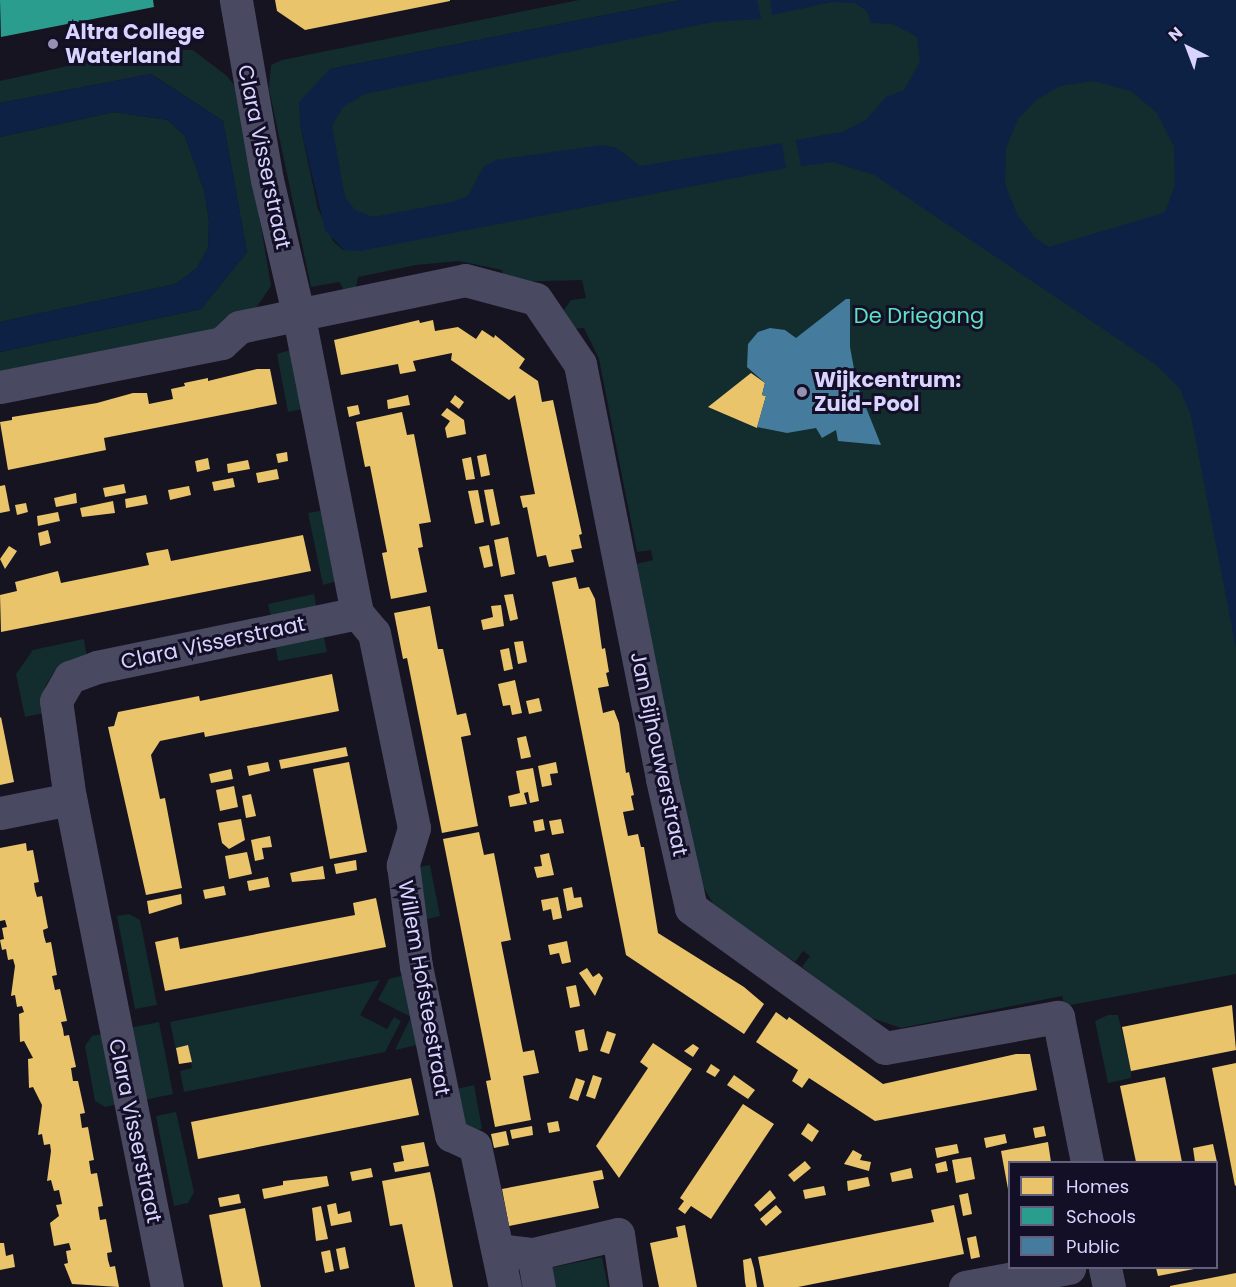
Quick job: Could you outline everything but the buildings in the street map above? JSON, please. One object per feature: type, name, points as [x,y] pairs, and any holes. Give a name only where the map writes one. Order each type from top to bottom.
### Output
[{"type":"street","name":"Clara Visserstraat","points":[[167,1287],[70,799],[56,701],[70,676],[97,667],[357,613],[298,314],[267,180],[236,0]]},
{"type":"street","name":"Jan Bijhouwerstraat","points":[[298,314],[465,280],[536,299],[580,364],[662,779],[691,908],[885,1048],[1058,1017],[1087,1161]]},
{"type":"street","points":[[0,387],[222,343],[239,327],[298,314]]},
{"type":"street","name":"Willem Hofsteestraat","points":[[357,613],[374,633],[414,828],[403,865],[416,966],[451,1135],[475,1146],[499,1250],[505,1287]]},
{"type":"street","points":[[0,813],[70,799]]},
{"type":"street","points":[[499,1250],[533,1254],[618,1234],[626,1287]]},
{"type":"street","points":[[533,1254],[539,1287]]},
{"type":"street","points":[[965,1287],[1064,1269]]},
{"type":"street","points":[[1106,1269],[1109,1287]]},
{"type":"green space","name":"De Driegang","points":[[579,0],[682,0],[330,69],[300,124],[318,209],[333,241],[343,250],[363,239],[326,184],[319,107],[350,86],[757,0],[1236,0],[1236,974],[1065,1006],[1062,996],[901,1028],[866,1016],[802,967],[810,956],[803,951],[795,962],[715,907],[700,881],[636,564],[653,560],[651,550],[637,552],[599,359],[584,328],[571,329],[564,320],[564,310],[571,300],[586,298],[582,280],[505,282],[502,270],[459,261],[416,265],[358,277],[356,287],[344,290],[339,282],[311,287],[269,89],[271,65],[282,60]]},
{"type":"green space","points":[[193,50],[227,76],[238,90],[271,286],[252,314],[216,336],[0,377],[0,352],[201,309],[247,252],[223,121],[151,74],[0,103],[0,81],[104,58]]},
{"type":"green space","points":[[114,112],[168,120],[185,136],[204,190],[209,221],[208,248],[197,268],[176,284],[0,322],[0,137]]},
{"type":"green space","points":[[294,349],[302,409],[288,412],[277,354]]},
{"type":"green space","points":[[325,510],[340,580],[323,585],[308,513]]},
{"type":"green space","points":[[314,594],[317,612],[272,621],[268,604]]},
{"type":"green space","points":[[323,633],[327,652],[278,661],[275,642]]},
{"type":"green space","points":[[84,639],[87,658],[55,671],[45,686],[44,713],[25,717],[16,674],[33,650]]},
{"type":"green space","points":[[430,865],[440,916],[419,921],[419,867]]},
{"type":"green space","points":[[129,914],[140,920],[157,1005],[135,1009],[117,916]]},
{"type":"green space","points":[[404,975],[409,979],[422,1039],[417,1045],[395,1050],[411,1017],[378,1000],[389,979]]},
{"type":"green space","points":[[380,980],[360,1015],[387,1029],[394,1017],[401,1021],[385,1052],[184,1092],[180,1071],[192,1068],[188,1048],[176,1050],[170,1022]]},
{"type":"green space","points":[[1108,1015],[1118,1015],[1131,1078],[1108,1083],[1095,1021]]},
{"type":"green space","points":[[159,1022],[173,1094],[144,1100],[130,1028]]},
{"type":"green space","points":[[102,1034],[119,1104],[105,1107],[95,1101],[85,1046],[92,1036]]},
{"type":"green space","points":[[474,1085],[482,1129],[471,1131],[464,1129],[452,1090]]},
{"type":"green space","points":[[176,1112],[194,1192],[188,1203],[174,1206],[156,1116]]},
{"type":"green space","points":[[602,1257],[608,1287],[554,1287],[550,1268]]},
{"type":"water","points":[[682,0],[757,0],[761,19],[713,22],[365,94],[343,107],[332,126],[345,197],[355,210],[373,217],[452,202],[468,196],[484,166],[496,160],[603,145],[617,148],[640,166],[782,143],[786,168],[360,251],[344,250],[325,230],[300,124],[299,102],[330,69]]},
{"type":"water","points":[[770,0],[1236,0],[1236,648],[1191,416],[1180,389],[1155,364],[874,175],[833,162],[801,166],[796,140],[842,132],[866,120],[886,97],[904,90],[920,62],[917,37],[893,24],[871,23],[867,11],[855,3],[832,2],[772,15]],"holes":[[[1093,81],[1131,91],[1157,113],[1174,147],[1175,185],[1165,212],[1049,247],[1034,237],[1017,214],[1005,184],[1006,148],[1018,119],[1036,100],[1060,86]]]},
{"type":"water","points":[[151,74],[223,121],[247,252],[201,309],[0,352],[0,322],[176,284],[197,268],[208,248],[209,221],[204,190],[185,136],[168,120],[114,112],[0,137],[0,103]]},
{"type":"place","name":"Altra College Waterland","points":[[53,44]]},
{"type":"place","name":"Wijkcentrum: Zuid-Pool","points":[[802,392]]}]
